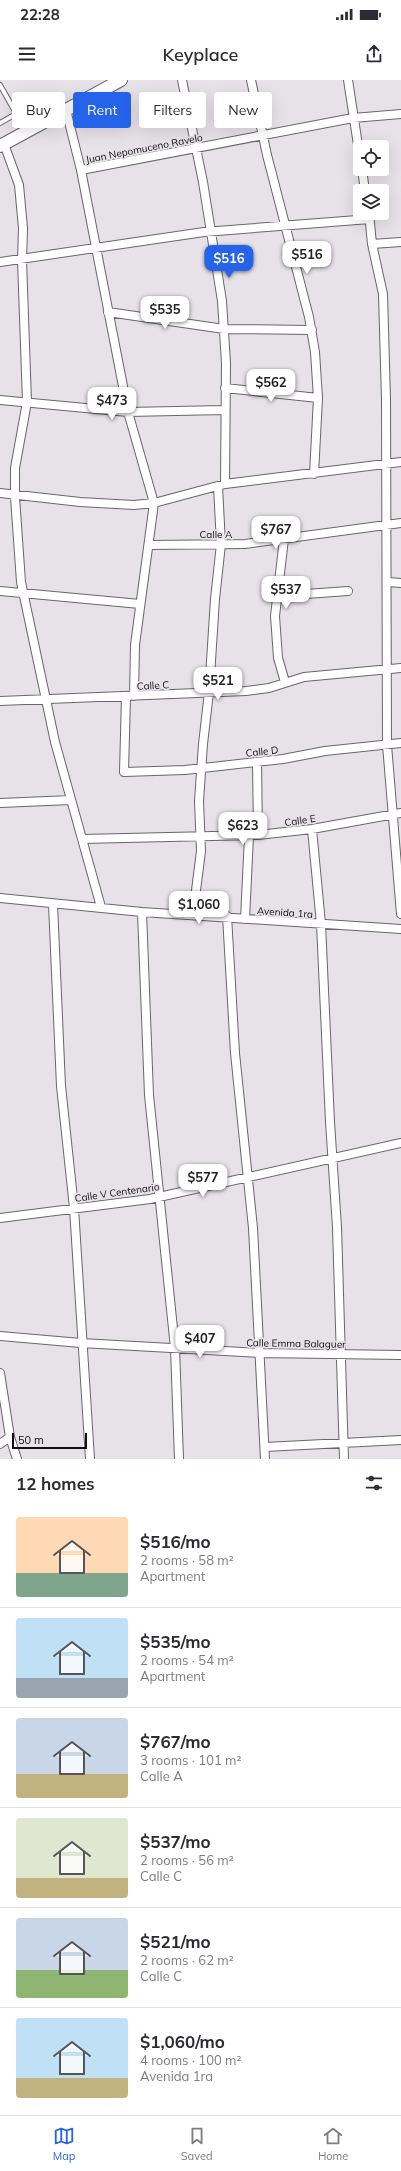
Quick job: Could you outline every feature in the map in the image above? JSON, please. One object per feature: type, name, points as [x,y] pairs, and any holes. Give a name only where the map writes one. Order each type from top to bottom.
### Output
[{"type":"street","points":[[101,908],[45,700],[23,594],[14,496],[19,443],[27,402],[22,260],[23,228],[19,185],[2,145],[121,80]]},
{"type":"street","points":[[182,80],[197,147],[222,301],[225,388],[221,544],[215,599],[209,692],[202,744],[202,767],[199,801],[200,837],[198,883],[193,914]]},
{"type":"street","points":[[251,80],[285,225],[312,330],[318,398],[314,474]]},
{"type":"street","points":[[348,80],[357,140]]},
{"type":"street","points":[[66,110],[81,170],[128,412],[154,503],[140,604],[130,696]]},
{"type":"street","name":"Juan Nepomuceno Ravelo","points":[[81,170],[353,118],[401,114]]},
{"type":"street","points":[[0,262],[96,249],[152,239],[353,218]]},
{"type":"street","points":[[370,220],[372,244],[383,294],[388,582],[385,670],[387,745],[397,814],[401,914]]},
{"type":"street","points":[[372,244],[401,242]]},
{"type":"street","points":[[108,312],[224,329],[312,330]]},
{"type":"street","points":[[225,388],[318,398]]},
{"type":"street","points":[[0,400],[128,412],[224,410]]},
{"type":"street","points":[[0,494],[122,505],[154,503],[222,485],[401,462]]},
{"type":"street","name":"Calle A","points":[[149,544],[245,544],[401,523]]},
{"type":"street","points":[[284,539],[275,616],[278,658],[285,682]]},
{"type":"street","points":[[388,582],[401,583]]},
{"type":"street","points":[[0,591],[140,604]]},
{"type":"street","points":[[278,596],[348,591]]},
{"type":"street","name":"Calle C","points":[[0,701],[253,690],[269,688],[285,682],[328,674],[401,668]]},
{"type":"street","name":"Calle D","points":[[130,696],[124,772],[257,762],[283,759],[325,750],[401,743]]},
{"type":"street","points":[[257,762],[258,835]]},
{"type":"street","points":[[0,803],[71,800]]},
{"type":"street","name":"Calle E","points":[[82,839],[249,836],[312,829],[397,814]]},
{"type":"street","points":[[312,829],[321,924],[338,1227],[344,1459]]},
{"type":"street","points":[[245,919],[249,836]]},
{"type":"street","name":"Avenida 1ra","points":[[0,898],[142,912],[227,916],[245,919],[401,929]]},
{"type":"street","points":[[53,904],[61,1086],[74,1208],[81,1343],[90,1459]]},
{"type":"street","points":[[142,912],[149,1095],[174,1348],[179,1459]]},
{"type":"street","points":[[227,916],[235,1053],[248,1178],[260,1353],[265,1459]]},
{"type":"street","name":"Calle V Centenario","points":[[0,1218],[74,1208],[102,1206],[159,1196],[248,1178],[401,1143]]},
{"type":"street","name":"Calle Emma Balaguer","points":[[0,1336],[81,1343],[260,1353],[401,1355]]},
{"type":"street","points":[[0,1373],[10,1437],[17,1459]]},
{"type":"street","points":[[0,1444],[10,1437]]},
{"type":"street","points":[[265,1447],[401,1440]]},
{"type":"lane","points":[[0,85],[12,107]]},
{"type":"lane","points":[[0,123],[12,116]]},
{"type":"lane","points":[[24,128],[26,132]]}]
